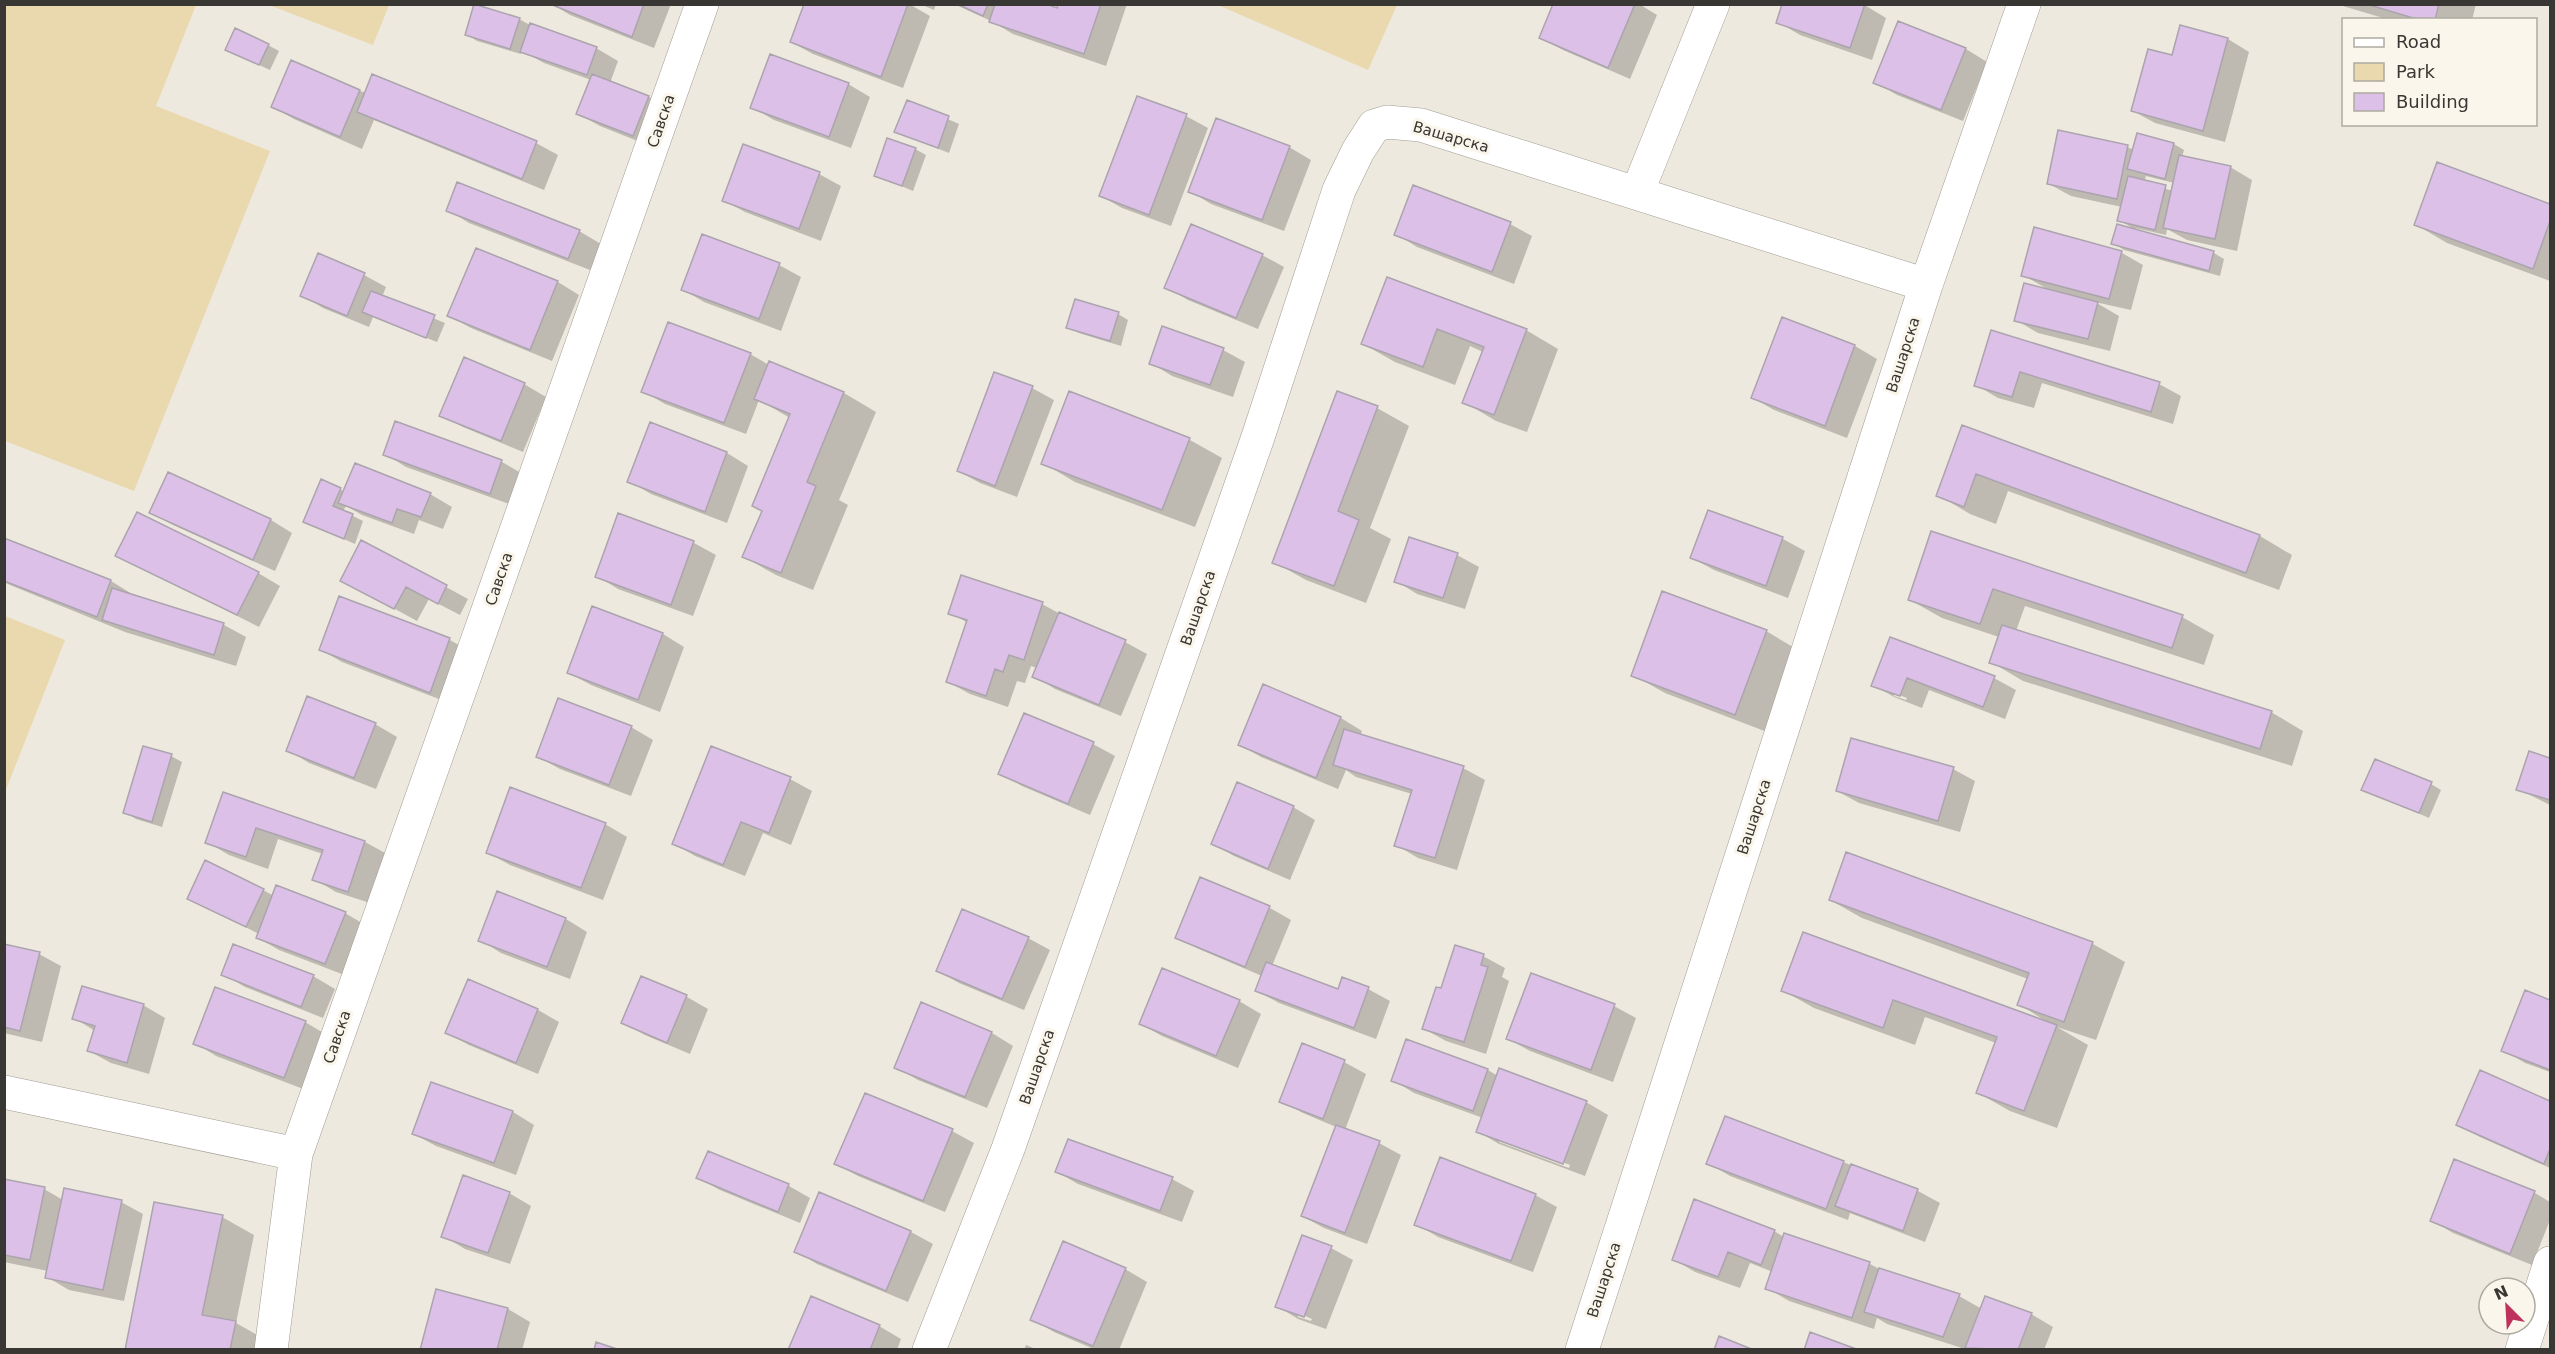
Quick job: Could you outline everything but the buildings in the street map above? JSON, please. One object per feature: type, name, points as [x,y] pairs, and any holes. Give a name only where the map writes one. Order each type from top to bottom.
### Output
[{"type":"street","name":"Савска","points":[[271,1350],[296,1154],[702,4]]},
{"type":"street","points":[[1637,193],[1713,4]]},
{"type":"street","name":"Вашарска","points":[[1582,1350],[1926,285],[2024,4]]},
{"type":"street","name":"Вашарска","points":[[929,1350],[1008,1149],[1258,437],[1339,190],[1358,151],[1374,126],[1387,122],[1421,125],[1926,285]]},
{"type":"street","points":[[4,1092],[296,1154]]},
{"type":"street","points":[[2522,1350],[2550,1263]]},
{"type":"green space","points":[[389,4],[373,45],[269,5]]},
{"type":"green space","points":[[4,5],[196,5],[156,106],[270,151],[134,491],[5,441]]},
{"type":"green space","points":[[1218,5],[1397,5],[1368,70]]},
{"type":"green space","points":[[5,616],[65,640],[5,792]]}]
